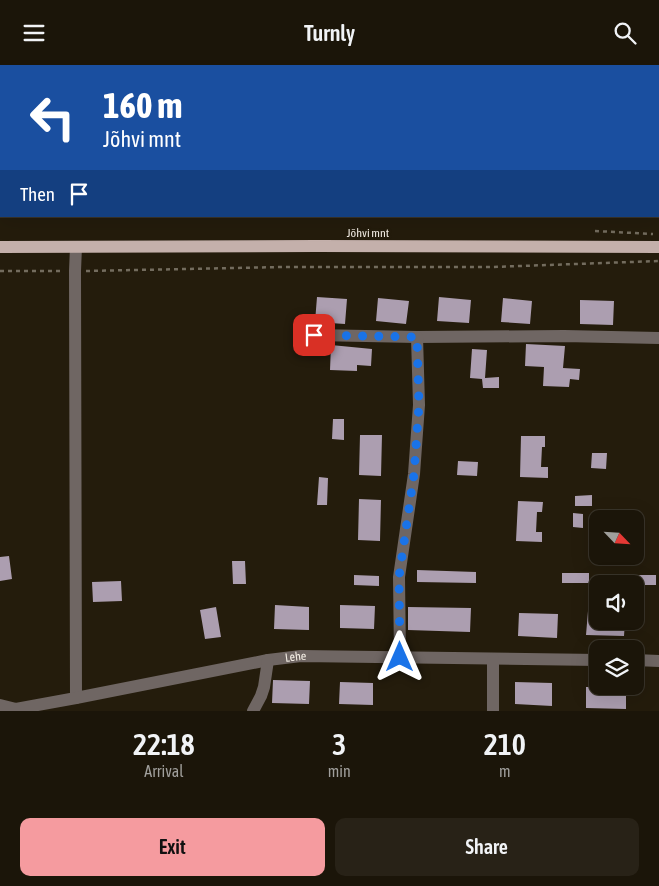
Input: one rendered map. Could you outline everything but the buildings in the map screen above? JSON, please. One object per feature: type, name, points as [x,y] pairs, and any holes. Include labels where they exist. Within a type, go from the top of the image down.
[{"type":"main road","name":"Jõhvi mnt","points":[[0,247],[659,247]]},
{"type":"street","points":[[76,247],[76,698]]},
{"type":"street","points":[[314,335],[659,338]]},
{"type":"street","points":[[400,657],[399,577],[414,474],[419,405],[417,337]]},
{"type":"street","name":"Lehe","points":[[0,705],[16,709],[268,660],[301,656],[589,660]]},
{"type":"street","points":[[493,659],[493,711]]},
{"type":"street","points":[[254,711],[264,687],[268,660]]},
{"type":"street","points":[[644,661],[659,661]]},
{"type":"path","points":[[595,231],[659,235]]},
{"type":"path","points":[[0,271],[284,267],[492,267],[659,261]]},
{"type":"route","points":[[314,335],[417,337],[419,405],[414,474],[399,577],[400,657]]}]
